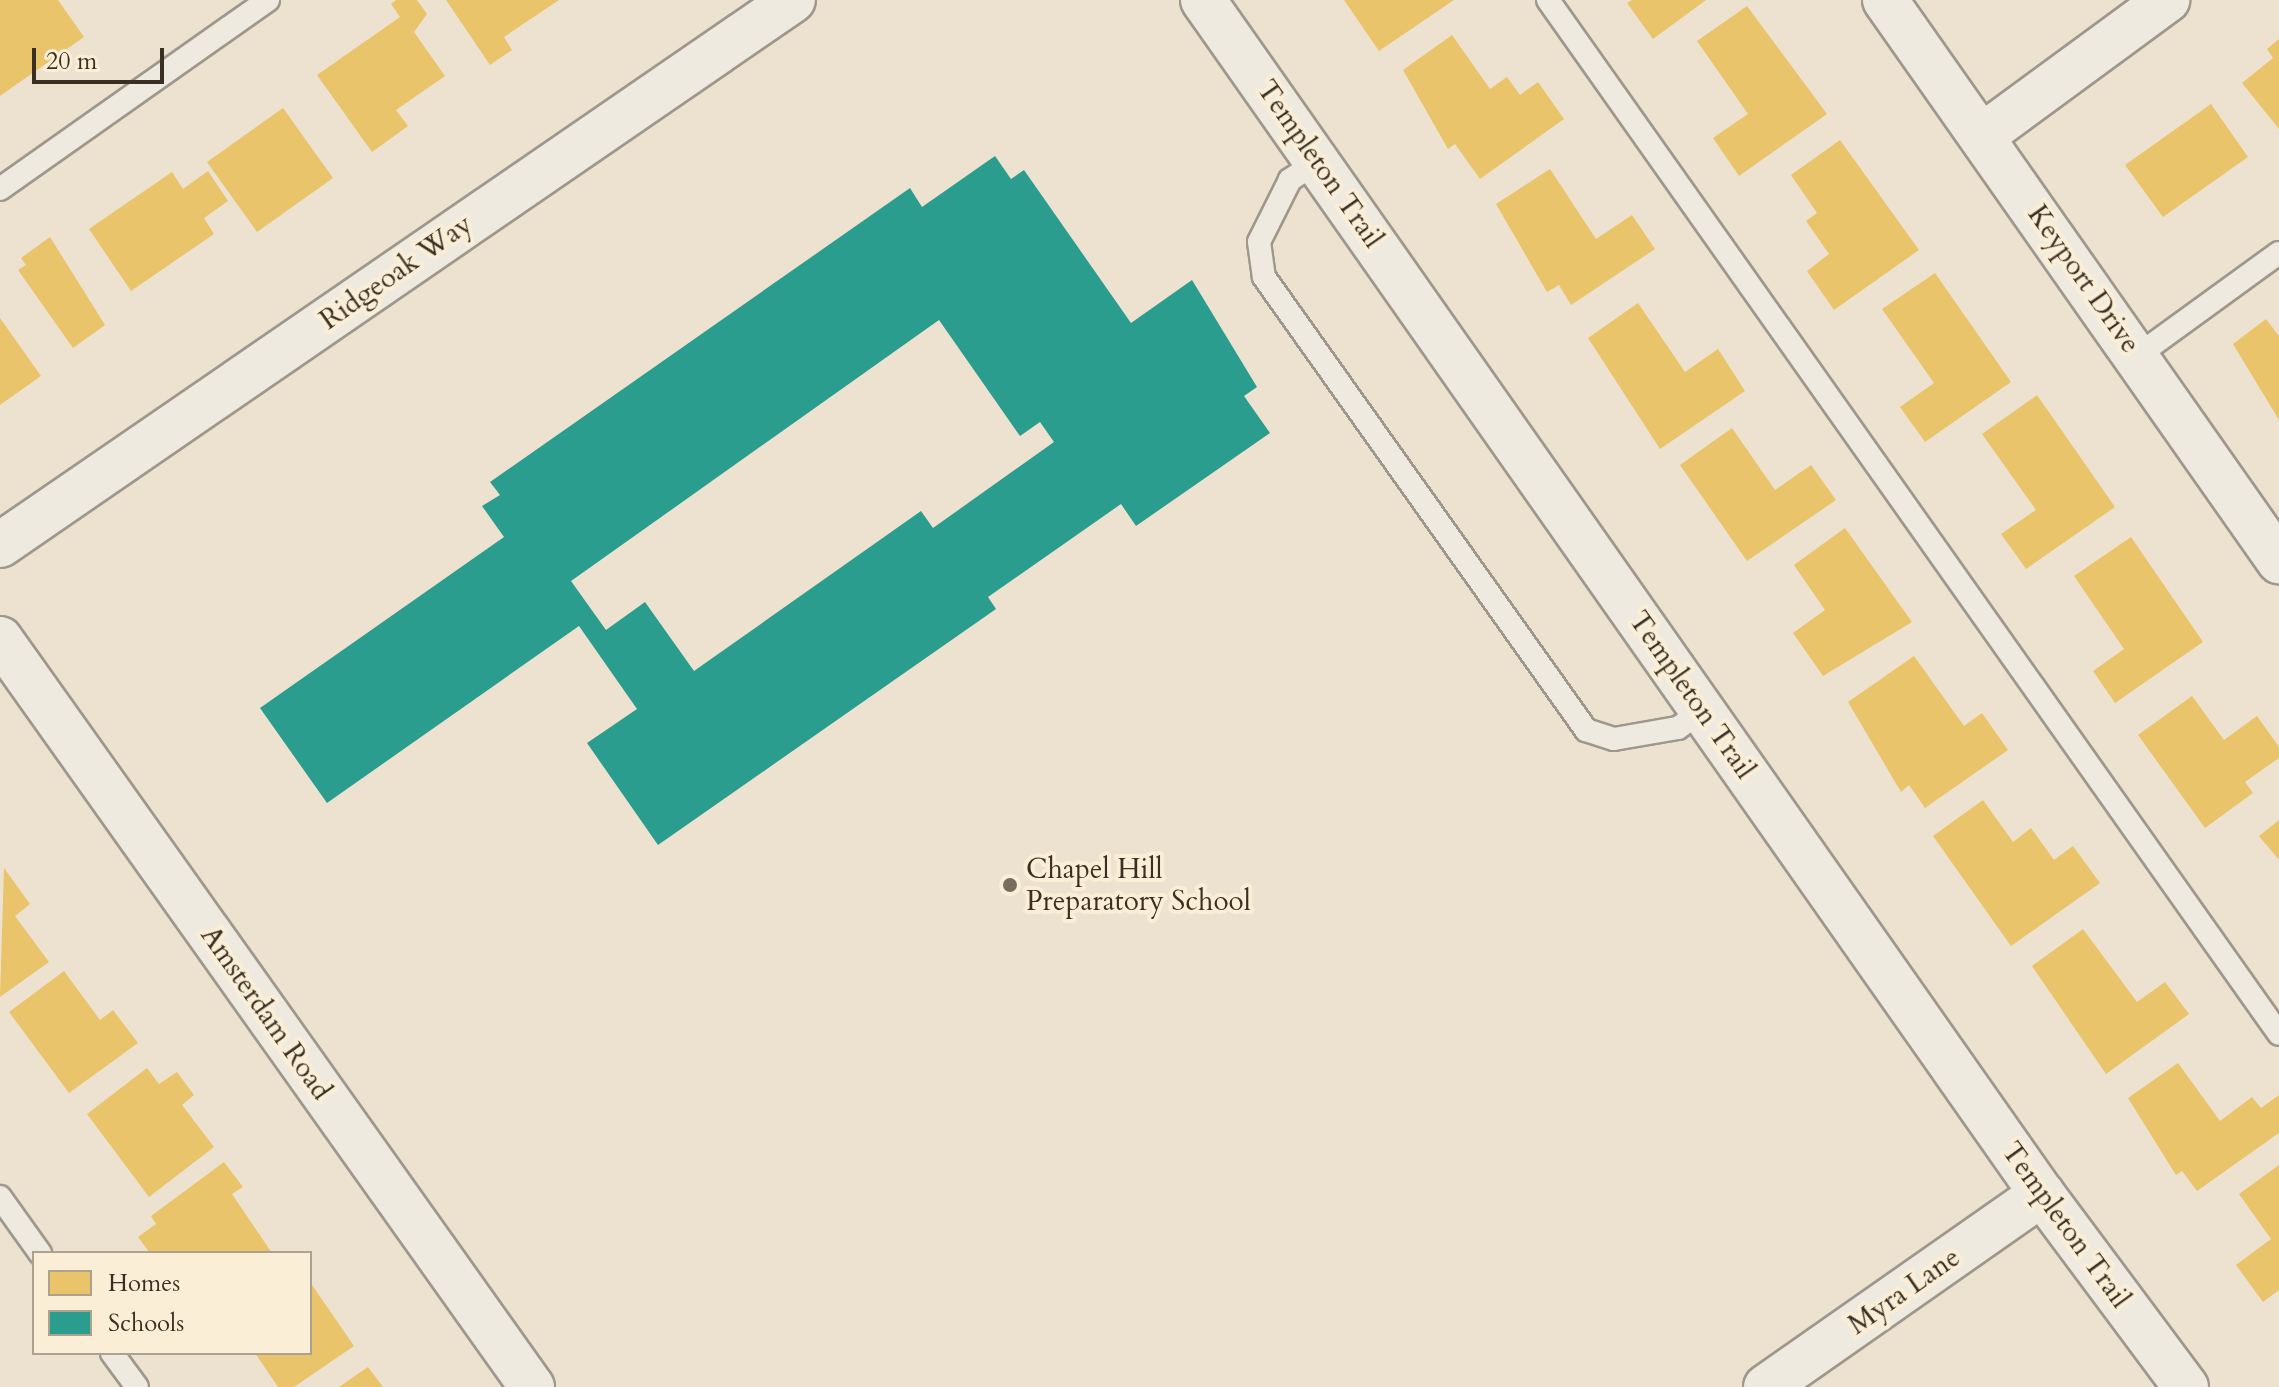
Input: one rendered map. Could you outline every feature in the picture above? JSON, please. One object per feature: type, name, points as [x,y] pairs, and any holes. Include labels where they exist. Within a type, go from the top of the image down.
[{"type":"street","name":"Ridgeoak Way","points":[[0,545],[793,0]]},
{"type":"street","name":"Templeton Trail","points":[[1203,0],[2042,1194],[2186,1387]]},
{"type":"street","name":"Keyport Drive","points":[[1885,0],[2279,561]]},
{"type":"street","points":[[1982,136],[2167,0]]},
{"type":"street","name":"Amsterdam Road","points":[[0,639],[532,1387]]},
{"type":"street","name":"Myra Lane","points":[[1766,1387],[2042,1194]]},
{"type":"lane","points":[[0,189],[268,0]]},
{"type":"lane","points":[[1548,0],[2279,1034]]},
{"type":"lane","points":[[1319,161],[1290,180],[1259,242],[1264,277],[1586,730],[1614,739],[1678,728],[1703,710]]},
{"type":"lane","points":[[2137,356],[2279,253]]},
{"type":"lane","points":[[0,1197],[39,1251]]},
{"type":"lane","points":[[113,1355],[137,1387]]},
{"type":"building: Homes","points":[[0,0],[58,0],[84,37],[0,96]]},
{"type":"building: Homes","points":[[396,0],[417,0],[427,14],[414,32],[445,76],[396,110],[408,126],[372,152],[317,75],[400,17],[391,4]]},
{"type":"building: Homes","points":[[446,0],[559,0],[504,37],[512,50],[490,65]]},
{"type":"building: Homes","points":[[1344,0],[1454,0],[1379,51]]},
{"type":"building: Homes","points":[[1632,0],[1706,0],[1653,39],[1627,3]]},
{"type":"building: Homes","points":[[1747,6],[1827,114],[1739,176],[1713,138],[1748,114],[1697,41]]},
{"type":"building: Homes","points":[[1452,35],[1490,89],[1507,77],[1520,95],[1538,82],[1564,119],[1480,179],[1455,144],[1448,149],[1403,70]]},
{"type":"building: Homes","points":[[2279,39],[2279,129],[2242,83],[2273,58],[2267,49]]},
{"type":"building: Homes","points":[[2211,104],[2248,157],[2163,217],[2125,165]]},
{"type":"building: Homes","points":[[283,108],[333,178],[257,232],[207,162]]},
{"type":"building: Homes","points":[[1840,140],[1919,250],[1834,310],[1807,271],[1829,254],[1806,221],[1817,213],[1791,175]]},
{"type":"building: Homes","points":[[1550,169],[1596,239],[1632,215],[1655,249],[1571,305],[1559,285],[1547,292],[1496,204]]},
{"type":"building: Homes","points":[[208,171],[228,201],[204,218],[214,234],[131,291],[89,229],[172,172],[183,189]]},
{"type":"building: Homes","points":[[50,237],[105,325],[73,348],[18,270],[26,265],[21,258]]},
{"type":"building: Homes","points":[[1935,273],[2011,382],[1925,442],[1900,407],[1934,383],[1882,309]]},
{"type":"building: Homes","points":[[1638,303],[1685,372],[1718,349],[1745,391],[1660,449],[1588,338]]},
{"type":"building: Homes","points":[[0,318],[41,376],[0,405]]},
{"type":"building: Homes","points":[[2266,319],[2279,336],[2279,420],[2233,344]]},
{"type":"building: Homes","points":[[2037,395],[2115,507],[2026,569],[2001,534],[2036,510],[1982,434]]},
{"type":"building: Homes","points":[[1732,428],[1775,490],[1811,465],[1836,500],[1747,561],[1680,465]]},
{"type":"building: Homes","points":[[1845,528],[1912,622],[1823,676],[1793,633],[1825,610],[1794,565]]},
{"type":"building: Homes","points":[[2131,537],[2203,642],[2115,703],[2093,671],[2124,649],[2074,576]]},
{"type":"building: Homes","points":[[1914,656],[1964,726],[1982,713],[2008,750],[1925,808],[1909,785],[1901,792],[1848,702]]},
{"type":"building: Homes","points":[[2192,696],[2224,740],[2257,716],[2279,747],[2279,758],[2245,782],[2253,793],[2205,828],[2138,735]]},
{"type":"building: Homes","points":[[1983,800],[2013,842],[2031,828],[2054,860],[2073,846],[2100,883],[2011,946],[1933,836]]},
{"type":"building: Homes","points":[[2279,820],[2279,860],[2259,836]]},
{"type":"building: Homes","points":[[4,868],[30,904],[15,916],[49,962],[0,997]]},
{"type":"building: Homes","points":[[2083,929],[2137,1002],[2165,982],[2189,1014],[2106,1074],[2032,966]]},
{"type":"building: Homes","points":[[64,971],[100,1020],[113,1010],[138,1043],[69,1093],[9,1012]]},
{"type":"building: Homes","points":[[2178,1063],[2220,1121],[2252,1097],[2261,1108],[2279,1095],[2279,1133],[2197,1191],[2182,1171],[2176,1175],[2128,1098]]},
{"type":"building: Homes","points":[[147,1068],[159,1084],[177,1072],[194,1095],[182,1105],[214,1147],[149,1197],[87,1114]]},
{"type":"building: Homes","points":[[224,1162],[243,1187],[232,1194],[271,1251],[148,1251],[138,1237],[156,1224],[151,1216]]},
{"type":"building: Homes","points":[[2279,1165],[2279,1290],[2263,1302],[2236,1265],[2271,1239],[2239,1194]]},
{"type":"building: Homes","points":[[312,1285],[354,1346],[294,1387],[278,1387],[256,1355],[312,1355]]},
{"type":"building: Homes","points":[[368,1367],[383,1387],[339,1387]]},
{"type":"building: Schools","points":[[995,156],[1011,179],[1024,170],[1131,323],[1192,280],[1257,387],[1244,396],[1270,433],[1136,526],[1121,504],[988,597],[996,609],[658,845],[587,743],[637,709],[579,626],[327,803],[260,708],[504,537],[482,506],[500,495],[490,482],[910,188],[922,207]],"holes":[[[939,320],[1020,436],[1040,422],[1054,442],[933,528],[921,511],[694,671],[645,602],[606,630],[571,581]]]},
{"type":"place","name":"Chapel Hill Preparatory School","points":[[1010,885]]}]
